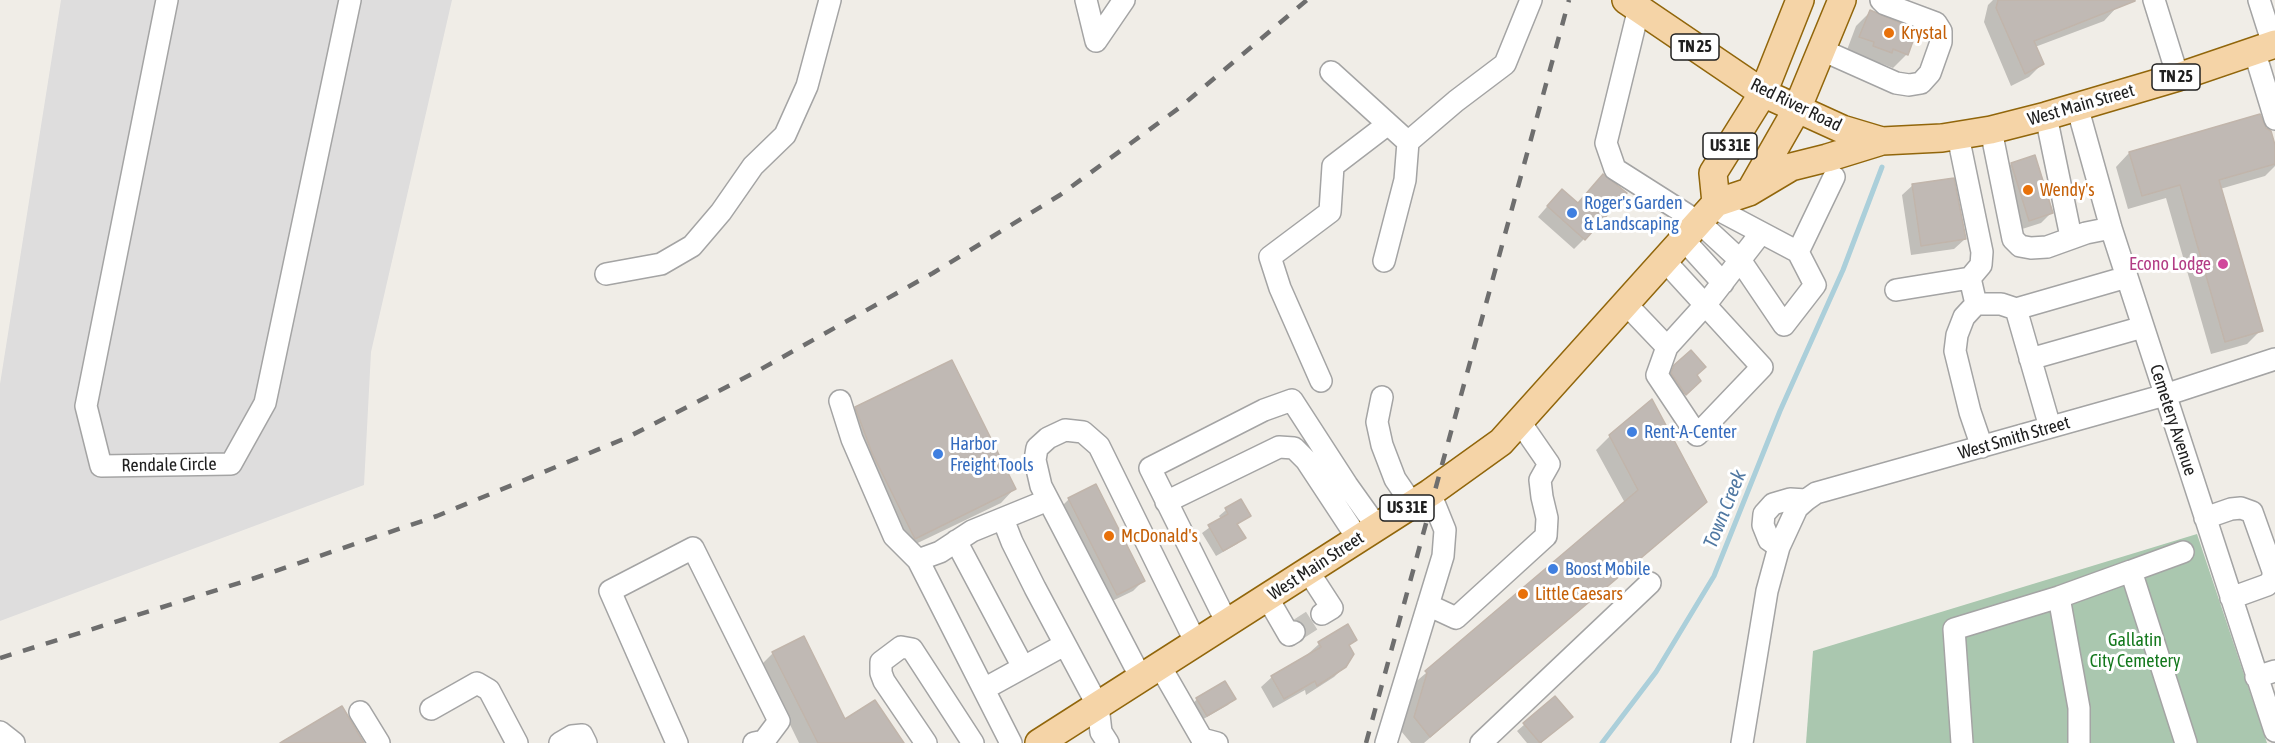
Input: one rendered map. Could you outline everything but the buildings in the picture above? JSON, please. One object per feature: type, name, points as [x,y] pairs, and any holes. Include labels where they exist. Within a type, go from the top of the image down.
[{"type":"main road","name":"US 31E","points":[[1703,218],[1713,173],[1763,93],[1800,0]]},
{"type":"main road","name":"US 31E","points":[[1749,192],[1797,109],[1842,0]]},
{"type":"main road","name":"Red River Road","points":[[1641,5],[1763,93],[1842,129],[1882,141]]},
{"type":"main road","name":"West Main Street","points":[[1039,743],[1421,499],[1501,442],[1703,218],[1791,166],[1827,159],[1882,141],[1958,136],[1991,130],[2178,77],[2268,46]]},
{"type":"street","name":"Rendale Circle","points":[[166,0],[86,406],[101,466],[231,464],[265,403],[350,0]]},
{"type":"street","points":[[606,274],[661,264],[692,246],[753,166],[785,135],[807,86],[830,0]]},
{"type":"street","points":[[1086,0],[1096,41],[1124,0]]},
{"type":"street","points":[[1822,50],[1896,83],[1909,85],[1921,83],[1930,73],[1941,42],[1941,31],[1936,23],[1885,4],[1881,0]]},
{"type":"street","points":[[2154,0],[2178,77]]},
{"type":"street","points":[[2259,0],[2268,46],[2275,119]]},
{"type":"street","points":[[1384,261],[1405,180],[1408,142],[1456,100],[1505,64],[1525,3]]},
{"type":"street","points":[[1641,5],[1606,143],[1615,169],[1703,218],[1761,232],[1798,252],[1815,285],[1784,325],[1740,260],[1703,218]]},
{"type":"street","points":[[1331,72],[1408,142]]},
{"type":"street","name":"Cemetery Avenue","points":[[2077,106],[2127,277],[2231,598],[2266,674],[2275,731]]},
{"type":"street","points":[[2046,116],[2071,237]]},
{"type":"street","points":[[1321,381],[1280,288],[1270,257],[1330,212],[1333,166],[1388,124]]},
{"type":"street","points":[[1991,130],[2013,239],[2020,246],[2047,247],[2071,237],[2112,228]]},
{"type":"street","points":[[1896,290],[1970,278],[1981,265],[1982,252],[1958,136]]},
{"type":"street","points":[[1798,252],[1834,177]]},
{"type":"street","points":[[1703,218],[1722,283]]},
{"type":"street","points":[[1665,261],[1706,304],[1762,367],[1697,435],[1657,375],[1667,347],[1706,304],[1761,232]]},
{"type":"street","points":[[1982,447],[1970,412],[1955,351],[1957,335],[1964,317],[1976,304],[2001,304],[2016,309],[2127,277]]},
{"type":"street","points":[[1970,278],[1976,304]]},
{"type":"street","points":[[1626,304],[1667,347]]},
{"type":"street","points":[[2016,309],[2050,427]]},
{"type":"street","points":[[2030,359],[2143,327]]},
{"type":"street","name":"West Smith Street","points":[[1742,743],[1758,634],[1779,547],[1797,508],[1806,500],[1816,493],[2165,395],[2275,359]]},
{"type":"street","points":[[1382,397],[1377,422],[1382,445],[1395,480],[1421,499],[1445,530],[1443,556],[1386,743]]},
{"type":"street","points":[[1227,623],[1150,468],[1264,410],[1293,400],[1347,485],[1367,533]]},
{"type":"street","points":[[840,401],[856,448],[894,536],[918,560],[1011,743]]},
{"type":"street","points":[[1428,605],[1456,618],[1546,536],[1547,518],[1540,480],[1549,464],[1520,422]]},
{"type":"street","points":[[1196,643],[1099,446],[1083,432],[1065,430],[1048,438],[1037,448],[1035,460],[1041,486],[1048,500],[1150,672],[1205,742]]},
{"type":"street","points":[[1166,502],[1279,447],[1294,448],[1367,533]]},
{"type":"street","points":[[918,560],[940,552],[972,531],[1048,500]]},
{"type":"street","points":[[2205,518],[2231,509],[2241,508],[2252,512],[2273,571],[2273,579],[2267,585],[2231,598]]},
{"type":"street","points":[[1003,519],[1012,542],[1064,645],[1098,706],[1101,732],[1108,743]]},
{"type":"street","points":[[956,542],[1023,667]]},
{"type":"street","points":[[677,743],[610,591],[693,548],[779,721],[761,742]]},
{"type":"street","points":[[1962,743],[1954,629],[2059,597],[2183,552]]},
{"type":"street","points":[[1308,571],[1332,608],[1322,614]]},
{"type":"street","points":[[2131,571],[2186,743]]},
{"type":"street","points":[[1481,743],[1650,583]]},
{"type":"street","points":[[1267,597],[1289,635],[1294,632]]},
{"type":"street","points":[[2059,597],[2079,708],[2079,743]]},
{"type":"street","points":[[984,689],[1064,645]]},
{"type":"street","points":[[926,743],[884,681],[881,673],[881,662],[901,647],[912,649],[973,743]]},
{"type":"street","points":[[431,709],[477,683],[489,690],[517,743]]},
{"type":"street","points":[[360,712],[379,743]]},
{"type":"street","points":[[560,743],[572,736],[582,735],[586,743]]},
{"type":"shaded area","points":[[61,0],[452,0],[371,352],[364,485],[0,621],[0,384]]},
{"type":"green space","name":"Gallatin City Cemetery","points":[[2197,534],[2267,743],[1806,743],[1813,651]]},
{"type":"waterway","name":"Town Creek","points":[[1602,743],[1656,672],[1714,576],[1780,411],[1843,270],[1882,167]]},
{"type":"tunnel","points":[[1294,632],[1322,614]]},
{"type":"railway","points":[[0,658],[252,579],[437,516],[626,438],[754,373],[933,273],[1060,195],[1179,108],[1307,0]]},
{"type":"railway","points":[[1366,743],[1569,0]]},
{"type":"place","name":"Krystal","points":[[1889,33]]},
{"type":"place","name":"Wendy's","points":[[2028,190]]},
{"type":"place","name":"Roger's Garden & Landscaping","points":[[1572,213]]},
{"type":"place","name":"Econo Lodge","points":[[2223,264]]},
{"type":"place","name":"Rent-A-Center","points":[[1632,432]]},
{"type":"place","name":"Harbor Freight Tools","points":[[938,454]]},
{"type":"place","name":"McDonald's","points":[[1109,536]]},
{"type":"place","name":"Boost Mobile","points":[[1553,569]]},
{"type":"place","name":"Little Caesars","points":[[1523,594]]}]
